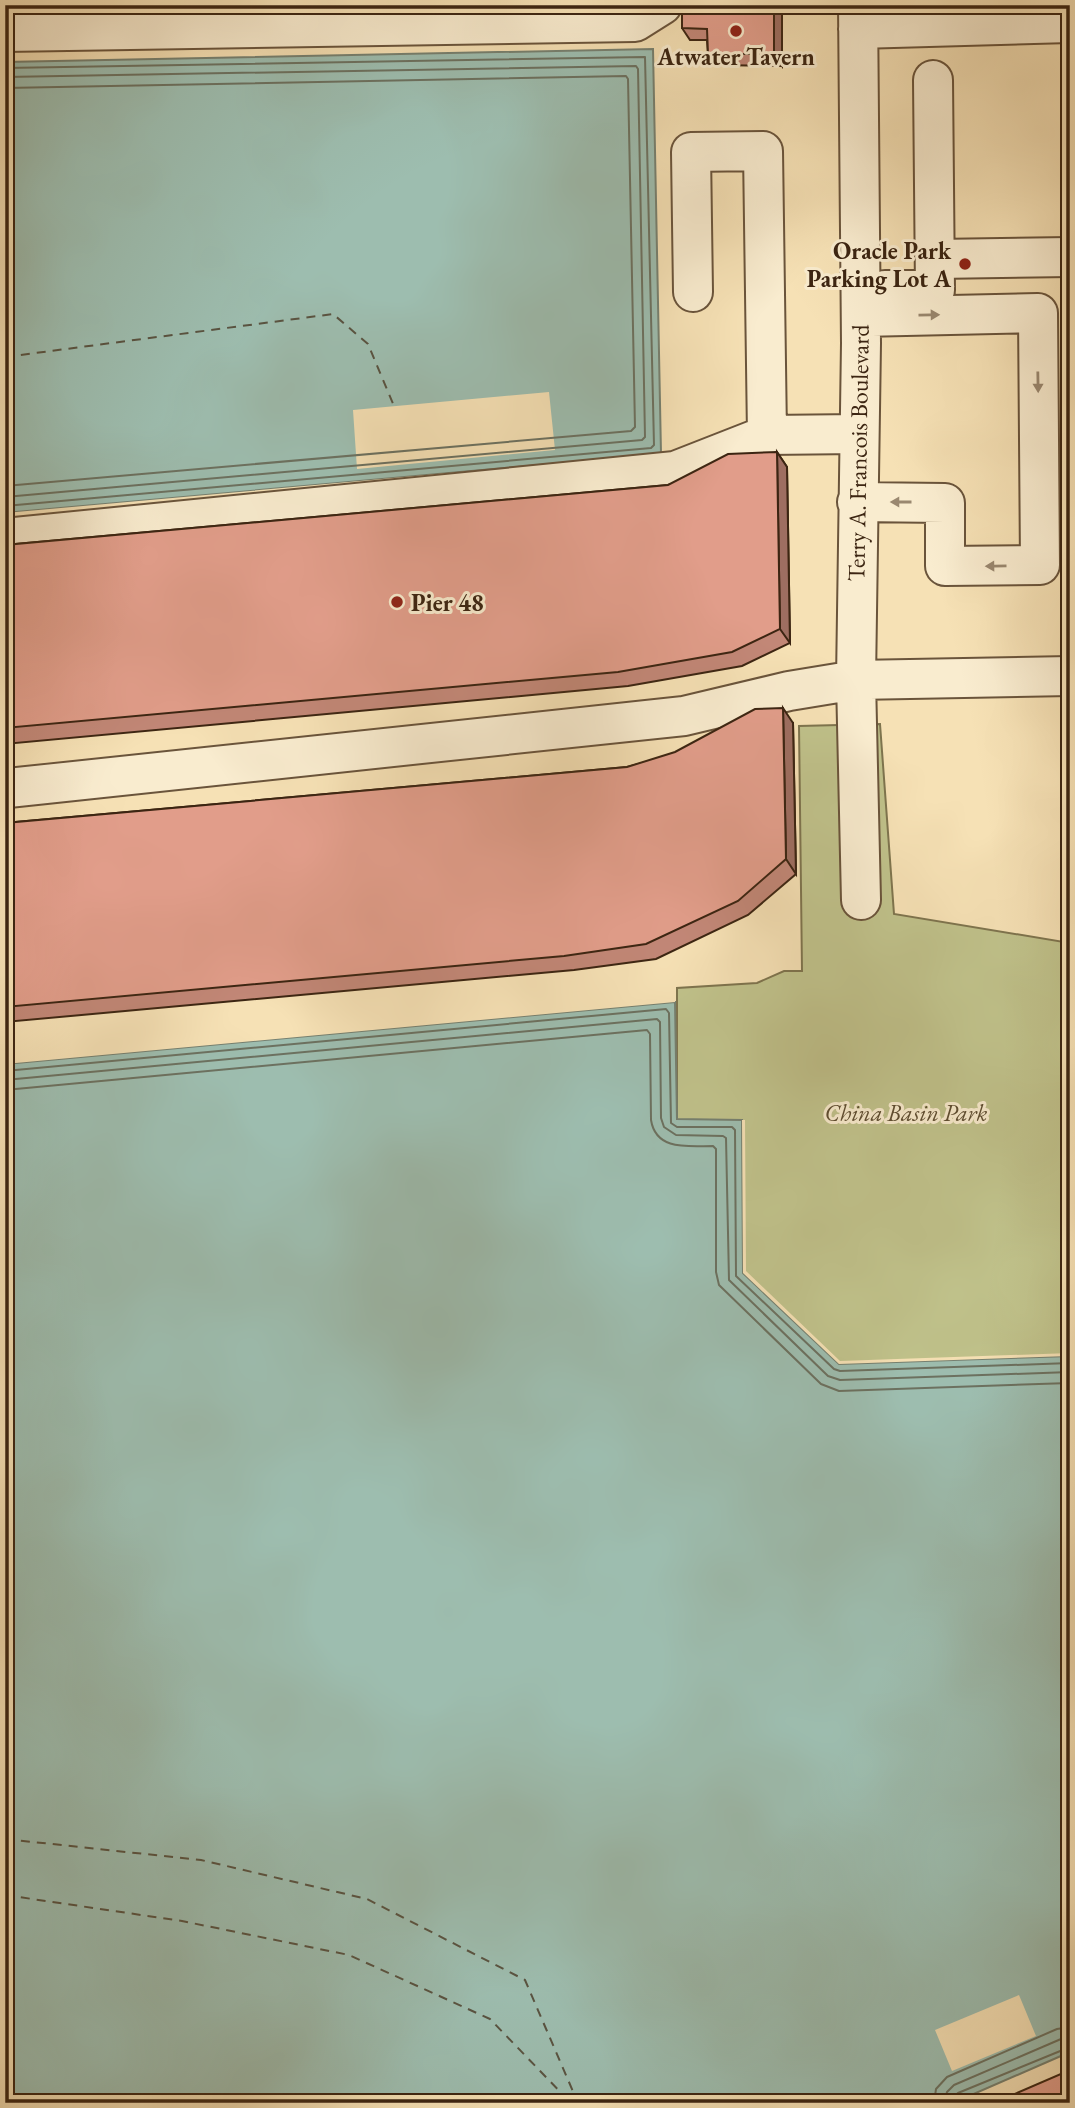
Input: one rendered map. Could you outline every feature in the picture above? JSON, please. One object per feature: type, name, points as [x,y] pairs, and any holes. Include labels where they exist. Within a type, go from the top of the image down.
[{"type":"street","points":[[5,32],[635,22],[662,5]]},
{"type":"street","points":[[858,17],[1070,23]]},
{"type":"street","name":"Terry A. Francois Boulevard","points":[[858,17],[861,304],[856,680],[861,900]]},
{"type":"street","points":[[861,304],[935,290],[933,80]]},
{"type":"street","points":[[693,292],[691,152],[763,151],[767,435]]},
{"type":"street","points":[[936,259],[1070,257]]},
{"type":"street","points":[[857,502],[945,503],[945,566],[1040,565],[1038,313],[861,304]]},
{"type":"street","points":[[5,538],[675,471],[767,435],[858,434]]},
{"type":"street","points":[[8,788],[684,716],[789,691],[856,680],[1070,677]]},
{"type":"green space","name":"China Basin Park","points":[[880,724],[894,914],[1070,943],[1070,1356],[839,1364],[743,1273],[742,1121],[677,1120],[677,988],[757,983],[784,971],[802,971],[799,726]]},
{"type":"water","points":[[653,49],[661,454],[5,513],[5,62]]},
{"type":"water","points":[[675,1002],[677,1119],[742,1120],[743,1273],[839,1364],[1070,1356],[1070,2052],[953,2103],[5,2103],[5,1064]]},
{"type":"pier","points":[[549,392],[555,450],[357,469],[353,410]]},
{"type":"pier","points":[[661,454],[662,458],[5,516],[5,513]]},
{"type":"pier","points":[[675,998],[675,1002],[5,1064],[5,1061]]},
{"type":"pier","points":[[742,1120],[745,1120],[746,1271],[840,1361],[1070,1353],[1070,1356],[839,1364],[743,1273]]},
{"type":"pier","points":[[1019,1995],[1036,2036],[952,2071],[935,2030]]},
{"type":"building","name":"Atwater Tavern","points":[[691,5],[774,5],[774,54],[708,54],[707,29],[682,28],[682,12]]},
{"type":"building","name":"Pier 48","points":[[777,452],[780,629],[732,652],[618,672],[5,728],[5,545],[668,485],[728,454]]},
{"type":"building","points":[[783,708],[786,859],[738,901],[646,944],[564,956],[5,1007],[5,823],[627,767],[675,752],[755,709]]},
{"type":"building","points":[[1070,2070],[1070,2103],[994,2103]]},
{"type":"ferry route","points":[[5,357],[333,314],[368,344],[394,406]]},
{"type":"ferry route","points":[[5,1839],[201,1860],[367,1899],[525,1980],[578,2103]]},
{"type":"ferry route","points":[[5,1895],[182,1921],[349,1955],[490,2019],[571,2103]]},
{"type":"place","name":"Atwater Tavern","points":[[736,31]]},
{"type":"place","name":"Oracle Park Parking Lot A","points":[[965,264]]},
{"type":"place","name":"Pier 48","points":[[397,602]]}]
